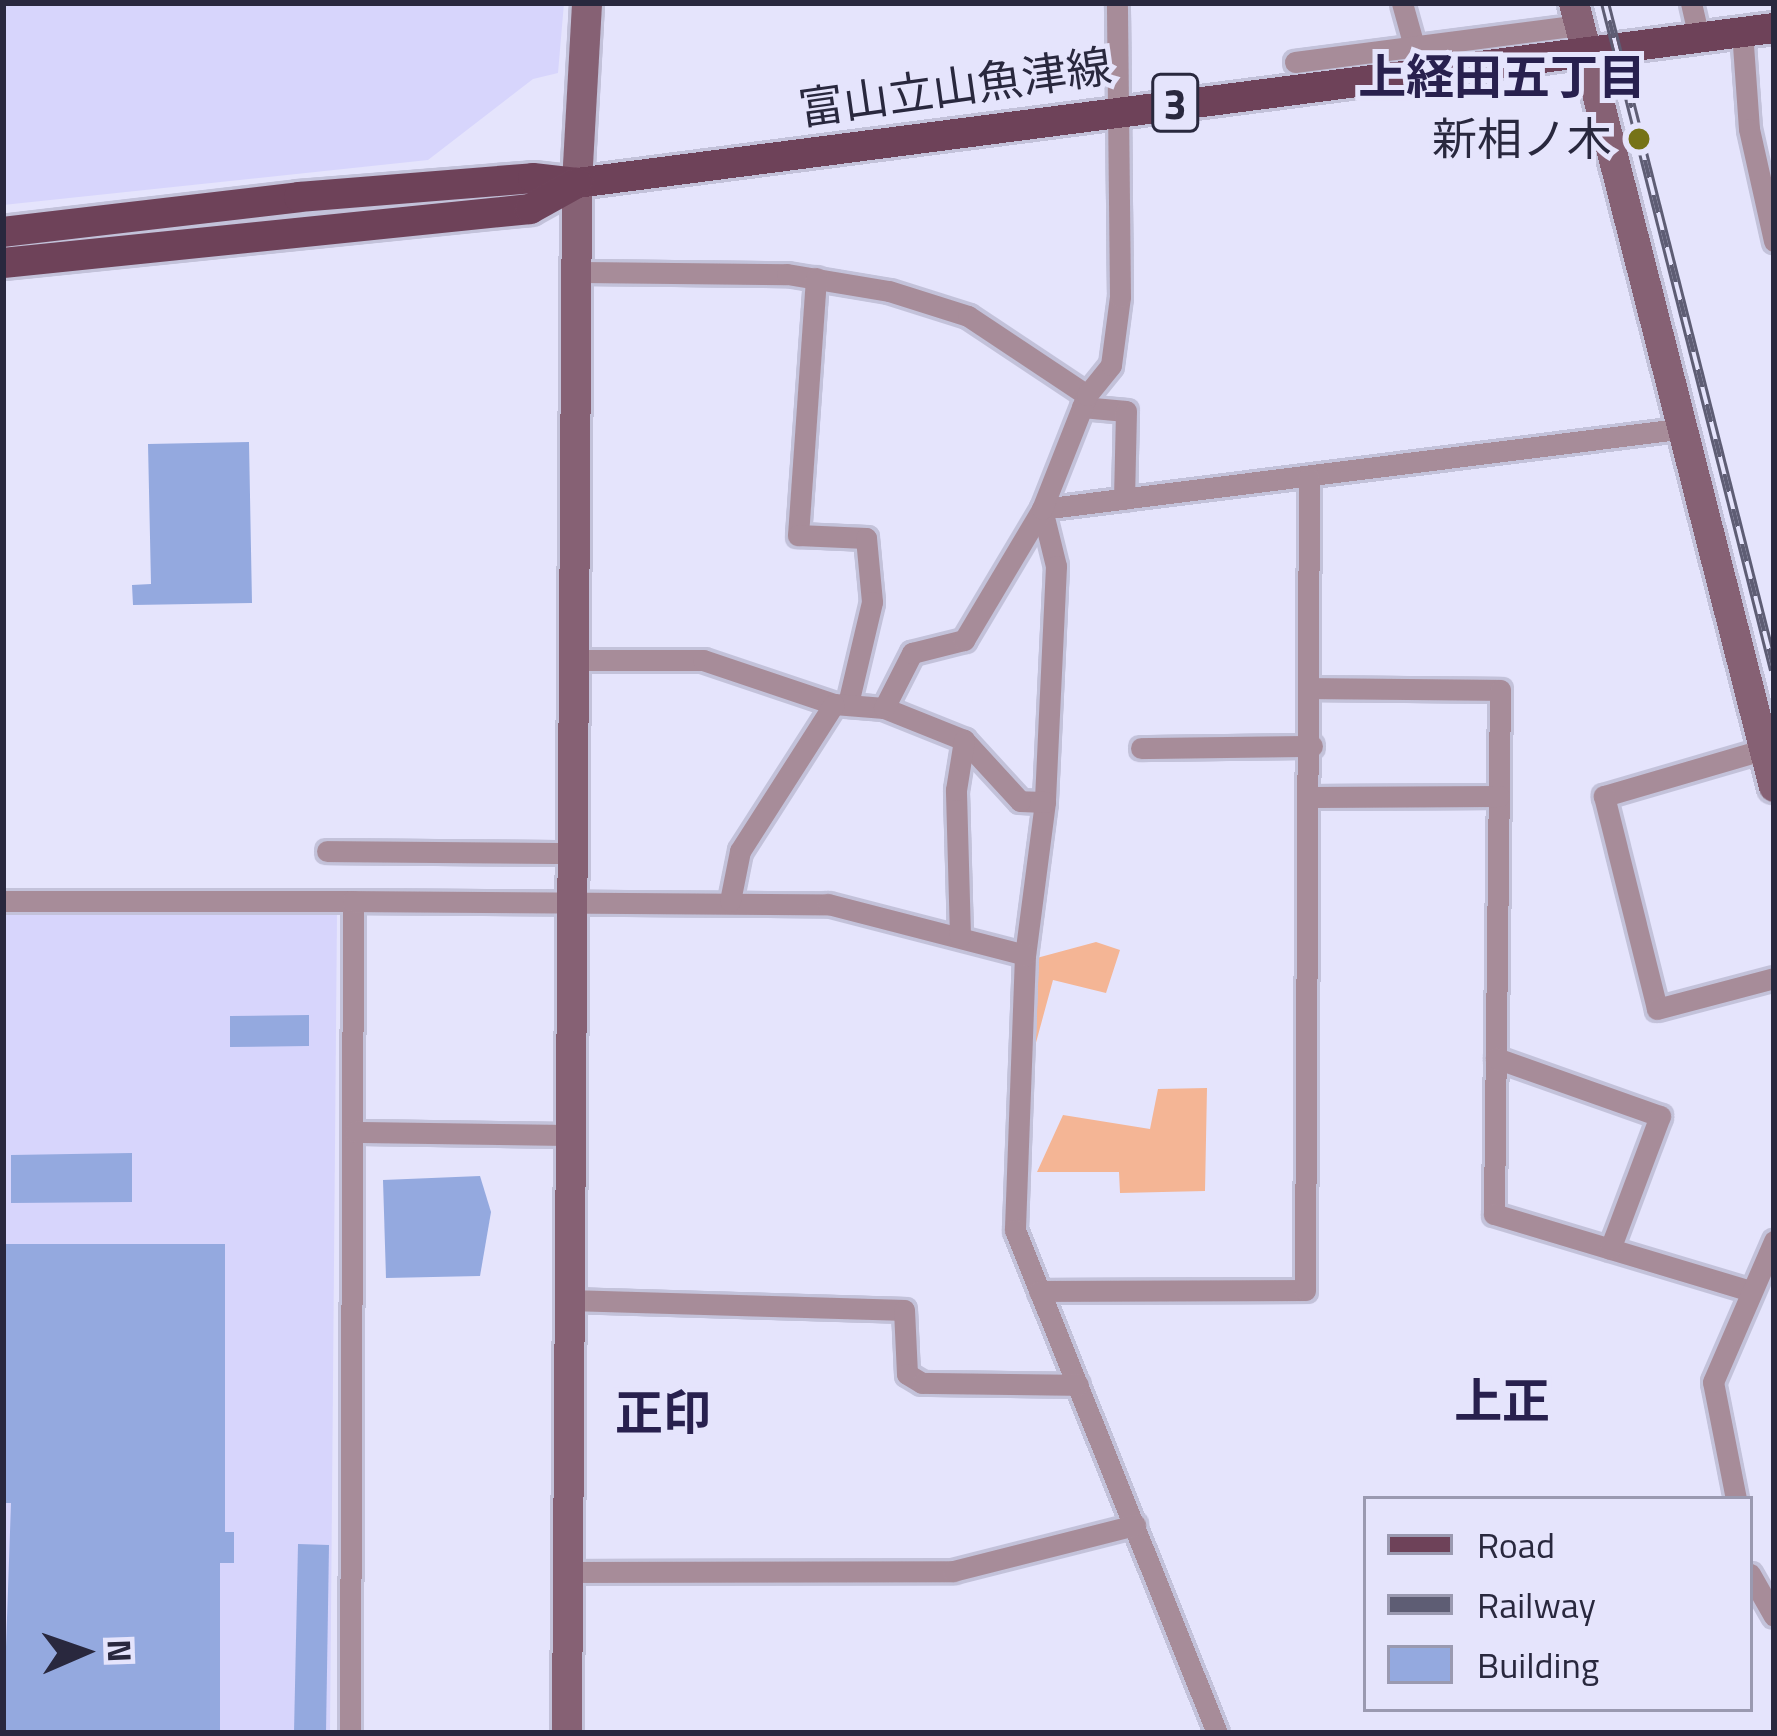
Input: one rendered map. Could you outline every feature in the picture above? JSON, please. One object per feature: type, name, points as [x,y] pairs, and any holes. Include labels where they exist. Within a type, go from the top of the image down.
[{"type":"main road","name":"富山立山魚津線","points":[[3,232],[299,197],[533,178],[577,183],[1118,110],[1579,25],[1699,37],[1774,28]]},
{"type":"main road","name":"富山立山魚津線","points":[[3,263],[530,209],[577,183]]},
{"type":"street","points":[[566,1733],[582,272],[577,183],[587,3]]},
{"type":"street","points":[[884,708],[912,653],[964,640],[1042,509],[1084,401],[1111,364],[1120,297],[1117,3]]},
{"type":"street","points":[[1402,3],[1414,46]]},
{"type":"street","points":[[1691,3],[1699,37]]},
{"type":"street","points":[[1295,62],[1579,25],[1686,428],[1774,787]]},
{"type":"street","points":[[1742,32],[1749,129],[1774,241]]},
{"type":"street","points":[[582,272],[816,278],[968,316],[1084,401],[1126,411],[1124,499]]},
{"type":"street","points":[[730,902],[740,851],[842,701],[872,602],[866,538],[798,535],[816,278]]},
{"type":"street","points":[[1042,509],[1686,428]]},
{"type":"street","points":[[1040,1291],[1305,1290],[1313,688],[1309,478]]},
{"type":"street","points":[[1042,509],[1056,566],[1045,802],[1025,955],[1015,1230],[1217,1733]]},
{"type":"street","points":[[577,660],[703,660],[842,701],[884,708],[964,740],[1020,801],[1045,802]]},
{"type":"street","points":[[1313,688],[1500,690],[1494,1214],[1750,1291]]},
{"type":"street","points":[[960,936],[956,790],[964,740]]},
{"type":"street","points":[[1141,748],[1312,746]]},
{"type":"street","points":[[1765,749],[1604,796],[1657,1009],[1774,978]]},
{"type":"street","points":[[1312,797],[1499,796]]},
{"type":"street","points":[[327,851],[574,854]]},
{"type":"street","points":[[3,901],[573,898],[828,904],[1025,955]]},
{"type":"street","points":[[350,1733],[352,901]]},
{"type":"street","points":[[1496,1058],[1660,1116],[1610,1249]]},
{"type":"street","points":[[355,1132],[573,1135]]},
{"type":"street","points":[[1735,1496],[1713,1382],[1774,1241]]},
{"type":"street","points":[[571,1300],[904,1310],[907,1373],[922,1383],[1078,1385]]},
{"type":"street","points":[[568,1572],[953,1571],[1135,1525]]},
{"type":"street","points":[[1753,1579],[1774,1616]]},
{"type":"shaded area","points":[[3,3],[564,3],[558,73],[533,79],[428,160],[3,205]]},
{"type":"shaded area","points":[[3,912],[337,913],[330,1733],[3,1733]]},
{"type":"shaded area","points":[[1096,942],[1120,950],[1106,993],[1053,980],[1034,1050],[1027,1048],[1033,959]]},
{"type":"shaded area","points":[[1207,1088],[1205,1191],[1120,1193],[1119,1172],[1037,1172],[1063,1115],[1150,1129],[1158,1089]]},
{"type":"building","points":[[249,442],[252,603],[133,605],[132,585],[151,584],[148,444]]},
{"type":"building","points":[[309,1015],[309,1046],[230,1047],[230,1016]]},
{"type":"building","points":[[132,1153],[132,1202],[11,1203],[11,1155]]},
{"type":"building","points":[[480,1176],[491,1212],[480,1276],[386,1278],[383,1180]]},
{"type":"building","points":[[3,1244],[225,1244],[225,1532],[234,1532],[234,1563],[220,1563],[220,1733],[3,1733],[11,1503],[3,1503]]},
{"type":"building","points":[[298,1544],[329,1545],[326,1733],[294,1733]]},
{"type":"railway","points":[[1605,3],[1774,670]]},
{"type":"place","name":"新相ノ木","points":[[1639,139]]},
{"type":"district","name":"上経田五丁目","points":[[1502,77]]},
{"type":"district","name":"上正","points":[[1502,1401]]},
{"type":"district","name":"正印","points":[[663,1413]]}]
